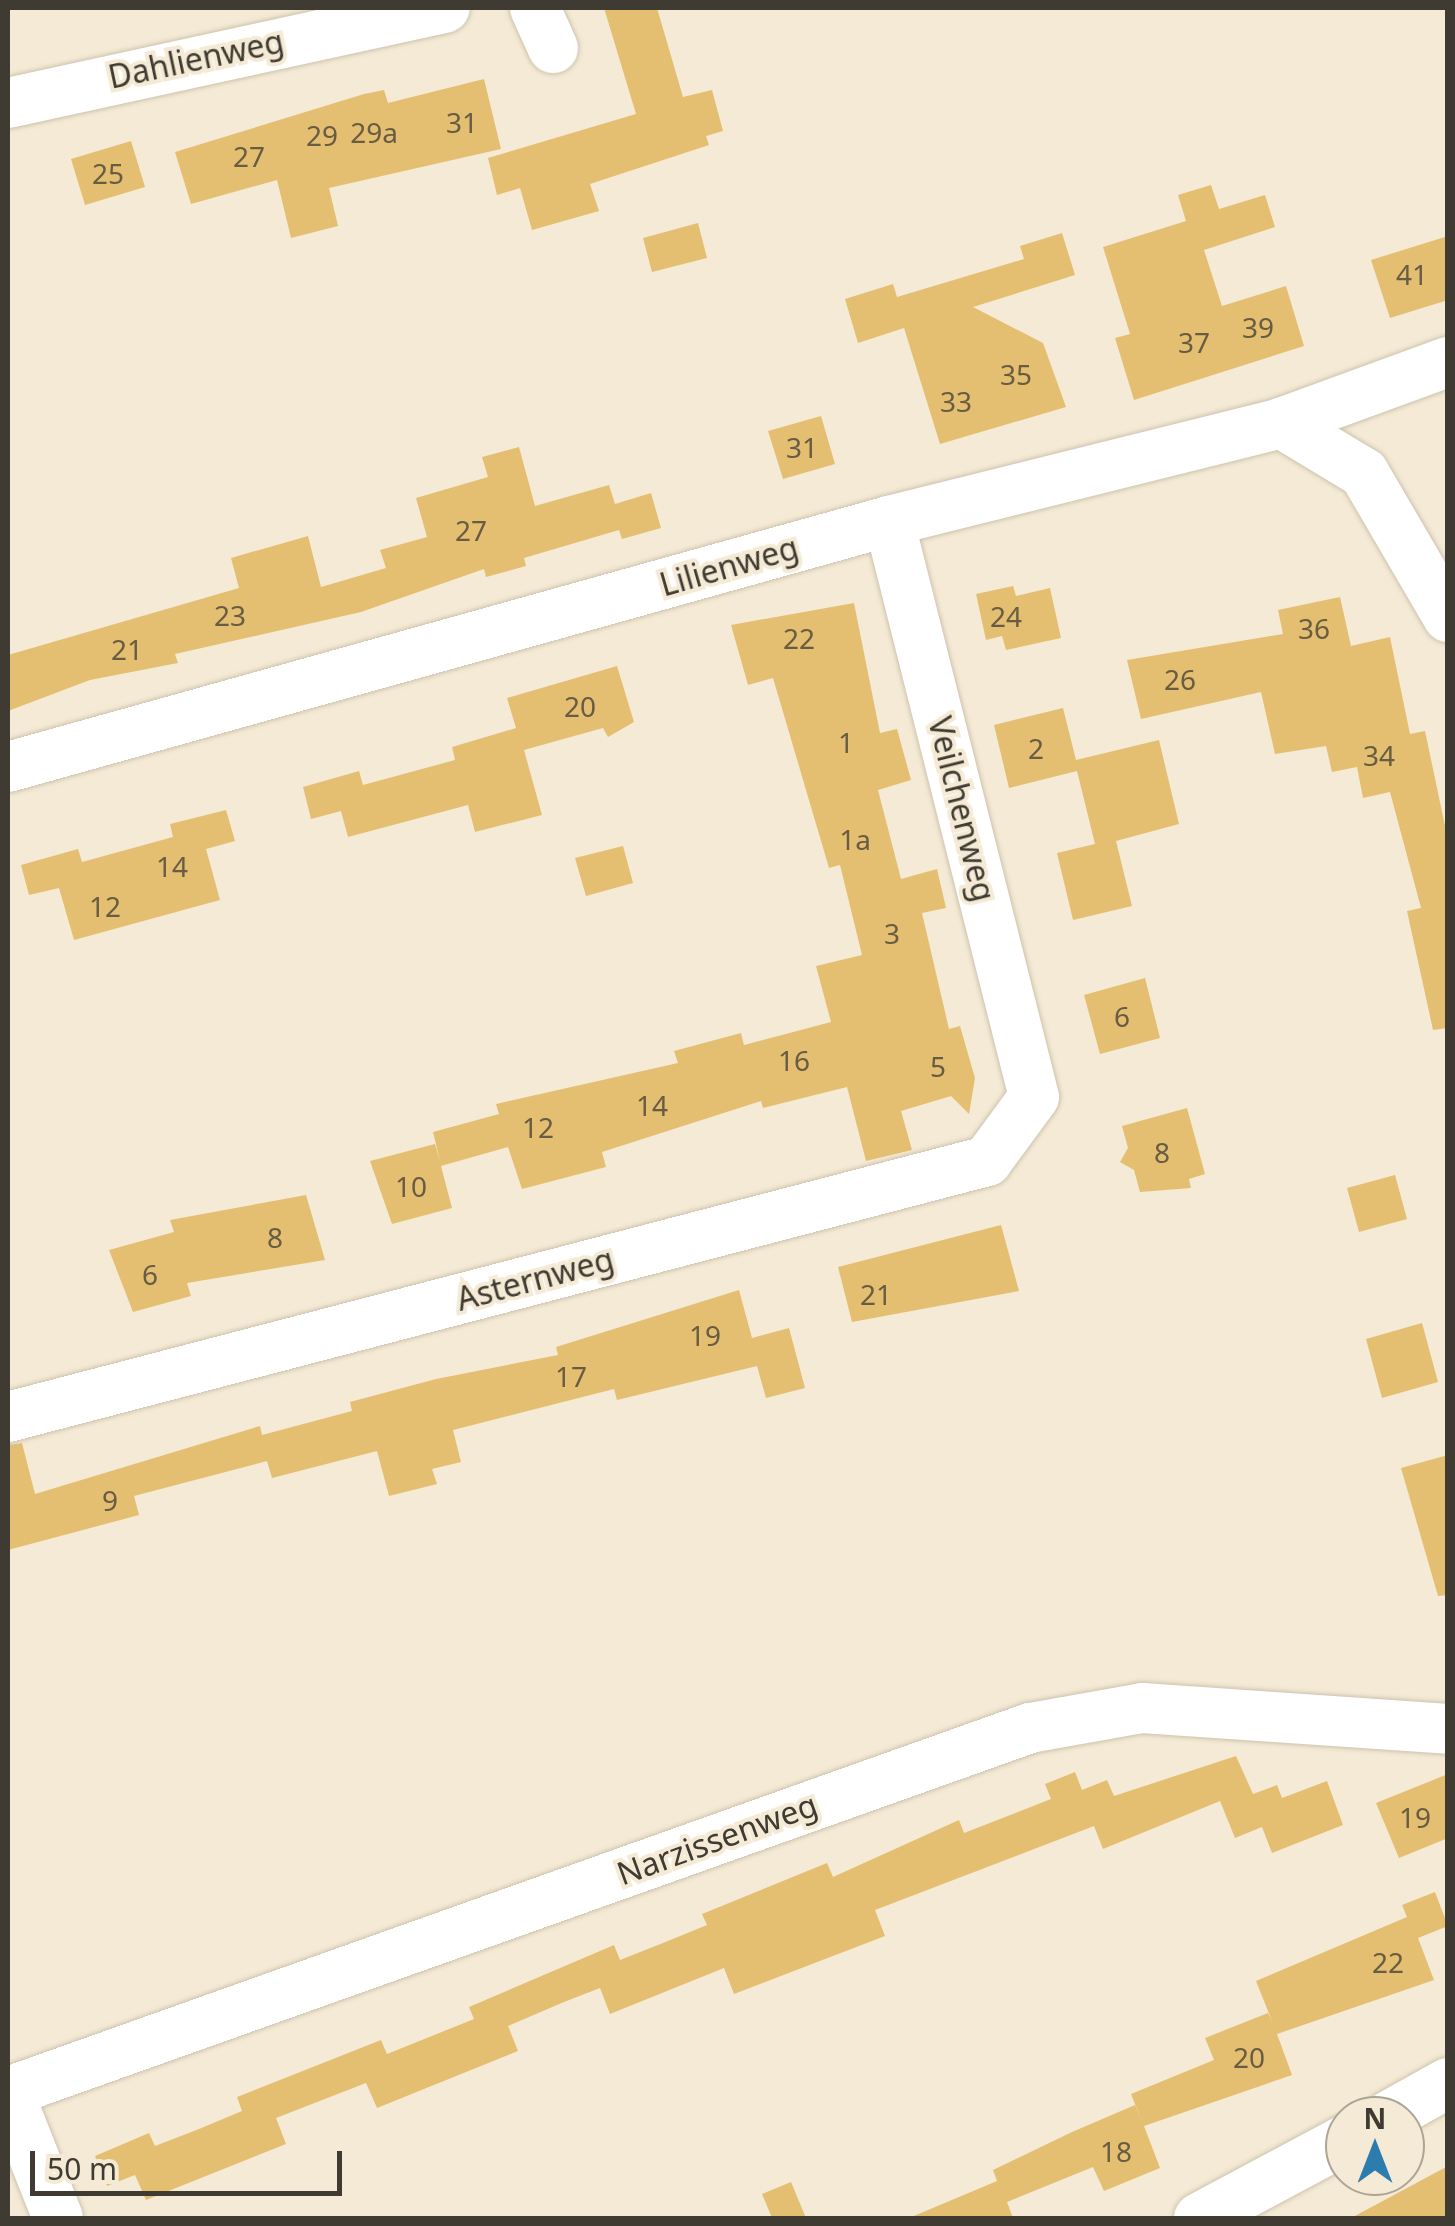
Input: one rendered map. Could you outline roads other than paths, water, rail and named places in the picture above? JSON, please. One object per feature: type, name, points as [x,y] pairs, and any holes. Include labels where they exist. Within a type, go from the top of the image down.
[{"type":"street","name":"Dahlienweg","points":[[8,103],[445,8]]},
{"type":"street","name":"Lilienweg","points":[[8,767],[890,521],[1281,423],[1448,362]]},
{"type":"street","points":[[1281,423],[1364,472],[1448,617]]},
{"type":"street","name":"Veilchenweg","points":[[890,521],[1034,1098]]},
{"type":"street","name":"Asternweg","points":[[8,1417],[987,1161],[1034,1098]]},
{"type":"street","name":"Narzissenweg","points":[[58,2218],[8,2092],[1011,1734],[1142,1708],[1448,1729]]},
{"type":"street","points":[[1425,2096],[1448,2084]]},
{"type":"street","points":[[1199,2218],[1325,2151]]}]
